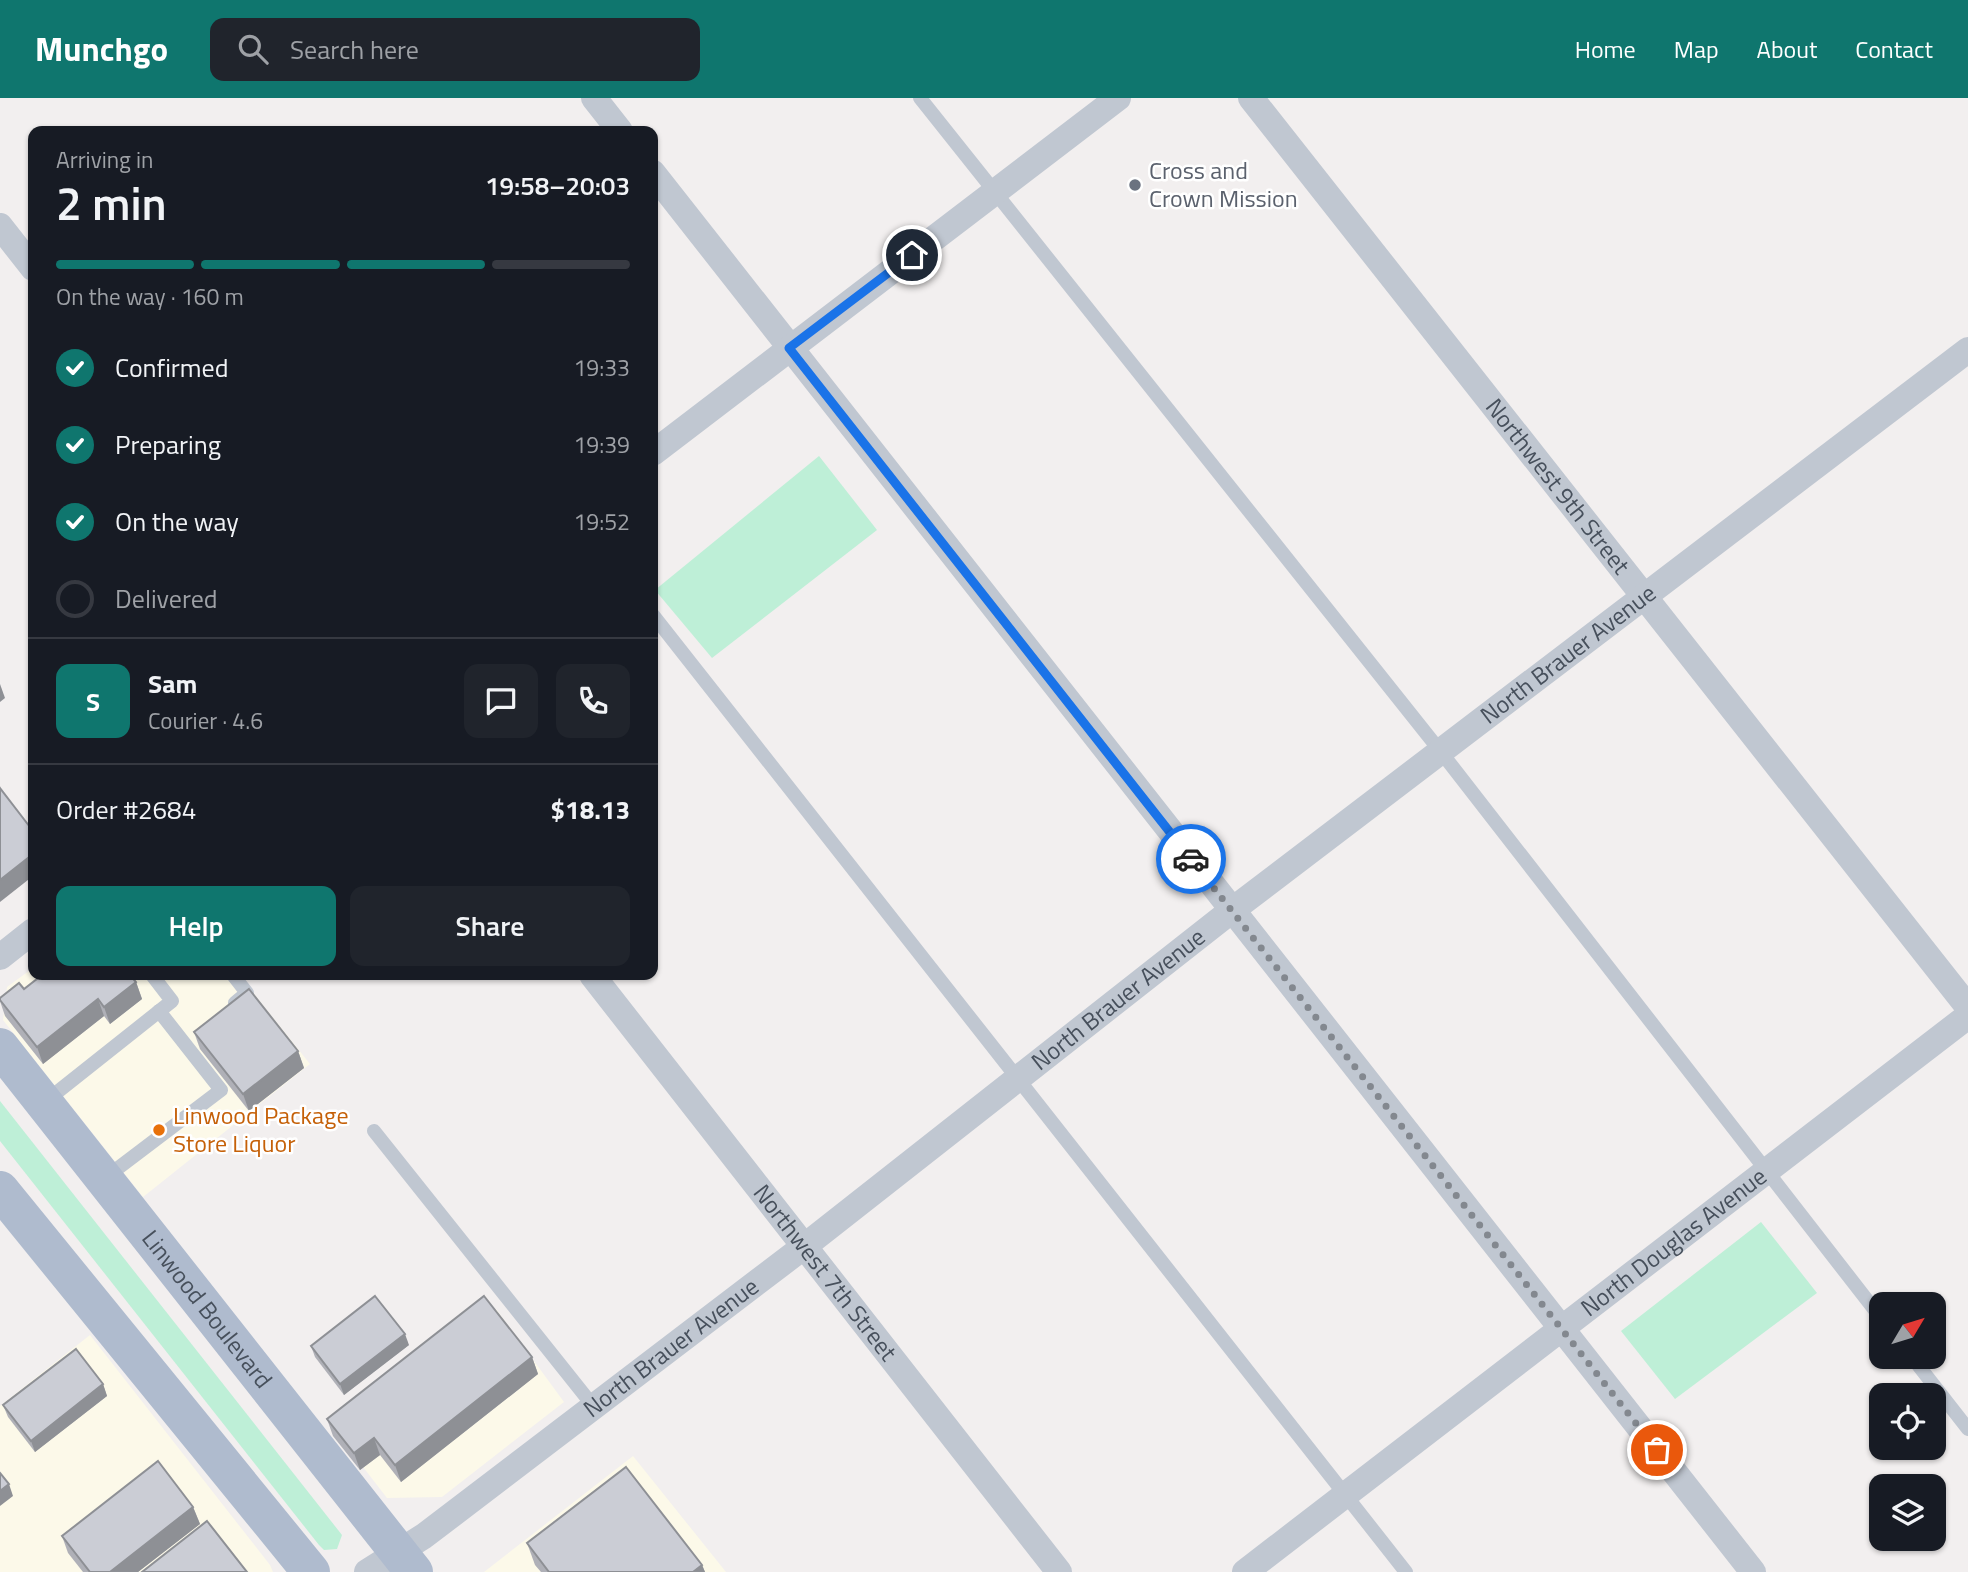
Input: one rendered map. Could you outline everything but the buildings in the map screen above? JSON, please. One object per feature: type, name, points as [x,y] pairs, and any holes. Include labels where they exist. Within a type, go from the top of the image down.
[{"type":"main road","name":"Linwood Boulevard","points":[[0,1047],[104,1179],[393,1566]]},
{"type":"main road","points":[[0,1190],[311,1572]]},
{"type":"street","points":[[594,98],[616,126]]},
{"type":"street","points":[[658,449],[1118,98]]},
{"type":"street","name":"Northwest 9th Street","points":[[1251,98],[1968,1007]]},
{"type":"street","points":[[658,179],[1753,1572]]},
{"type":"street","points":[[0,226],[28,262]]},
{"type":"street","name":"North Brauer Avenue","points":[[393,1566],[1231,911],[1968,350]]},
{"type":"street","points":[[0,957],[28,935]]},
{"type":"street","name":"Northwest 7th Street","points":[[596,980],[806,1245],[1059,1572]]},
{"type":"street","name":"North Douglas Avenue","points":[[1245,1572],[1968,1016]]},
{"type":"lane","points":[[920,98],[1441,752],[1869,1303]]},
{"type":"lane","points":[[658,621],[1406,1572]]},
{"type":"lane","points":[[43,1102],[173,1001],[156,980]]},
{"type":"lane","points":[[226,1009],[247,993],[237,980]]},
{"type":"lane","points":[[104,1179],[221,1090],[189,1038],[159,1011]]},
{"type":"lane","points":[[374,1132],[594,1407]]},
{"type":"lane","points":[[1921,1369],[1968,1429]]},
{"type":"shaded area","name":"Linwood Package Store Liquor","points":[[28,972],[28,980],[243,980],[310,1064],[143,1197],[3,1020],[7,987]]},
{"type":"shaded area","points":[[496,1309],[564,1402],[442,1497],[387,1498],[336,1432]]},
{"type":"shaded area","points":[[90,1335],[273,1572],[0,1572],[0,1406]]},
{"type":"shaded area","points":[[633,1456],[726,1572],[484,1572]]},
{"type":"green space","points":[[819,456],[877,530],[712,658],[658,594],[658,588]]},
{"type":"green space","points":[[0,1101],[342,1535],[337,1549],[324,1550],[319,1545],[0,1141]]},
{"type":"green space","points":[[1761,1222],[1817,1293],[1675,1399],[1621,1331]]},
{"type":"way so far","points":[[1191,859],[1657,1450]]},
{"type":"place","name":"Cross and Crown Mission","points":[[1135,185]]},
{"type":"place","name":"Linwood Package Store Liquor","points":[[159,1130]]},
{"type":"route","points":[[912,255],[789,348],[1191,859]]}]
